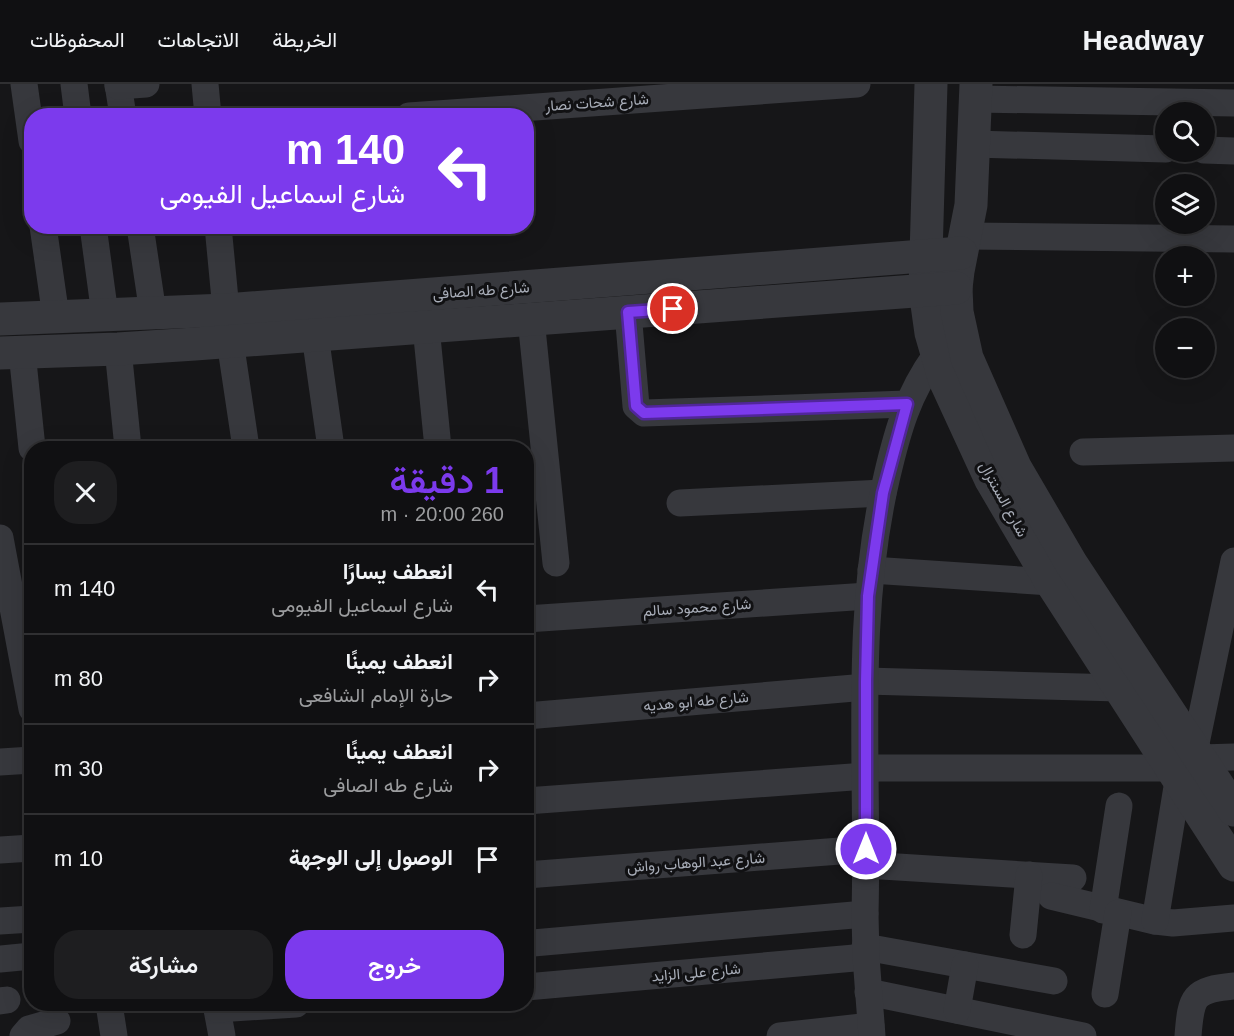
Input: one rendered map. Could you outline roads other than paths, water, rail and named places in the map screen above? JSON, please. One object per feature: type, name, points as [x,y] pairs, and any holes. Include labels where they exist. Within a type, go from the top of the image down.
[{"type":"street","points":[[24,84],[27,108]]},
{"type":"street","points":[[74,84],[77,108]]},
{"type":"street","points":[[122,108],[118,85],[146,84]]},
{"type":"street","points":[[205,84],[207,108]]},
{"type":"street","name":"شارع شحات نصار","points":[[521,108],[857,84]]},
{"type":"street","name":"شارع السنترال","points":[[931,84],[924,255],[959,324],[967,358],[1015,466],[1071,563],[1234,810]]},
{"type":"street","points":[[976,91],[1234,103]]},
{"type":"street","name":"شارع السنترال","points":[[976,91],[971,205],[963,244],[941,289],[931,333],[936,355],[991,480],[1051,582],[1234,865]]},
{"type":"street","points":[[974,144],[1155,149]]},
{"type":"street","points":[[1215,150],[1234,151]]},
{"type":"street","points":[[45,234],[56,317]]},
{"type":"street","points":[[94,234],[105,315]]},
{"type":"street","points":[[141,234],[153,313]]},
{"type":"street","points":[[219,234],[228,325],[245,441]]},
{"type":"street","points":[[963,244],[1234,239]]},
{"type":"street","name":"شارع طه الصافى","points":[[11,352],[195,344],[228,325],[924,255],[963,244]]},
{"type":"street","name":"شارع طه الصافى","points":[[0,320],[190,311],[228,325],[315,335],[941,289]]},
{"type":"street","points":[[190,311],[195,344]]},
{"type":"street","points":[[628,312],[636,406],[639,411],[649,414],[907,404]]},
{"type":"street","points":[[531,319],[556,563]]},
{"type":"street","points":[[426,327],[437,441]]},
{"type":"street","points":[[315,335],[330,441]]},
{"type":"street","points":[[118,349],[127,441]]},
{"type":"street","points":[[11,352],[30,441]]},
{"type":"street","points":[[780,1036],[872,1031],[865,914],[869,583],[883,493],[907,404],[923,373],[936,355]]},
{"type":"street","points":[[1083,452],[1234,448]]},
{"type":"street","points":[[680,503],[883,493]]},
{"type":"street","points":[[0,538],[24,666]]},
{"type":"street","points":[[1234,561],[1222,676],[1198,753],[1234,757]]},
{"type":"street","name":"شارع محمود سالم","points":[[534,618],[869,583],[1051,582]]},
{"type":"street","name":"شارع طه ابو هديه","points":[[534,715],[866,684],[1119,688]]},
{"type":"street","points":[[0,762],[24,760]]},
{"type":"street","points":[[534,800],[866,772],[1174,775],[1155,921]]},
{"type":"street","points":[[1105,994],[1119,806]]},
{"type":"street","points":[[0,850],[24,848]]},
{"type":"street","name":"شارع عبد الوهاب رواش","points":[[534,875],[866,857],[1073,878]]},
{"type":"street","points":[[1023,935],[1029,875]]},
{"type":"street","points":[[1051,896],[1155,921],[1173,923],[1234,918]]},
{"type":"street","points":[[534,943],[865,914]]},
{"type":"street","points":[[0,921],[24,920]]},
{"type":"street","name":"شارع على الزايد","points":[[534,986],[866,952],[964,965],[1054,981]]},
{"type":"street","points":[[0,959],[24,957]]},
{"type":"street","points":[[957,1010],[964,965]]},
{"type":"street","points":[[1188,1036],[1190,1011],[1194,999],[1200,993],[1213,988],[1234,986]]},
{"type":"street","points":[[868,992],[1083,1036]]},
{"type":"street","points":[[110,1011],[114,1036]]},
{"type":"street","points":[[218,1011],[222,1036]]},
{"type":"street","points":[[23,1036],[29,1029],[57,1021]]}]
